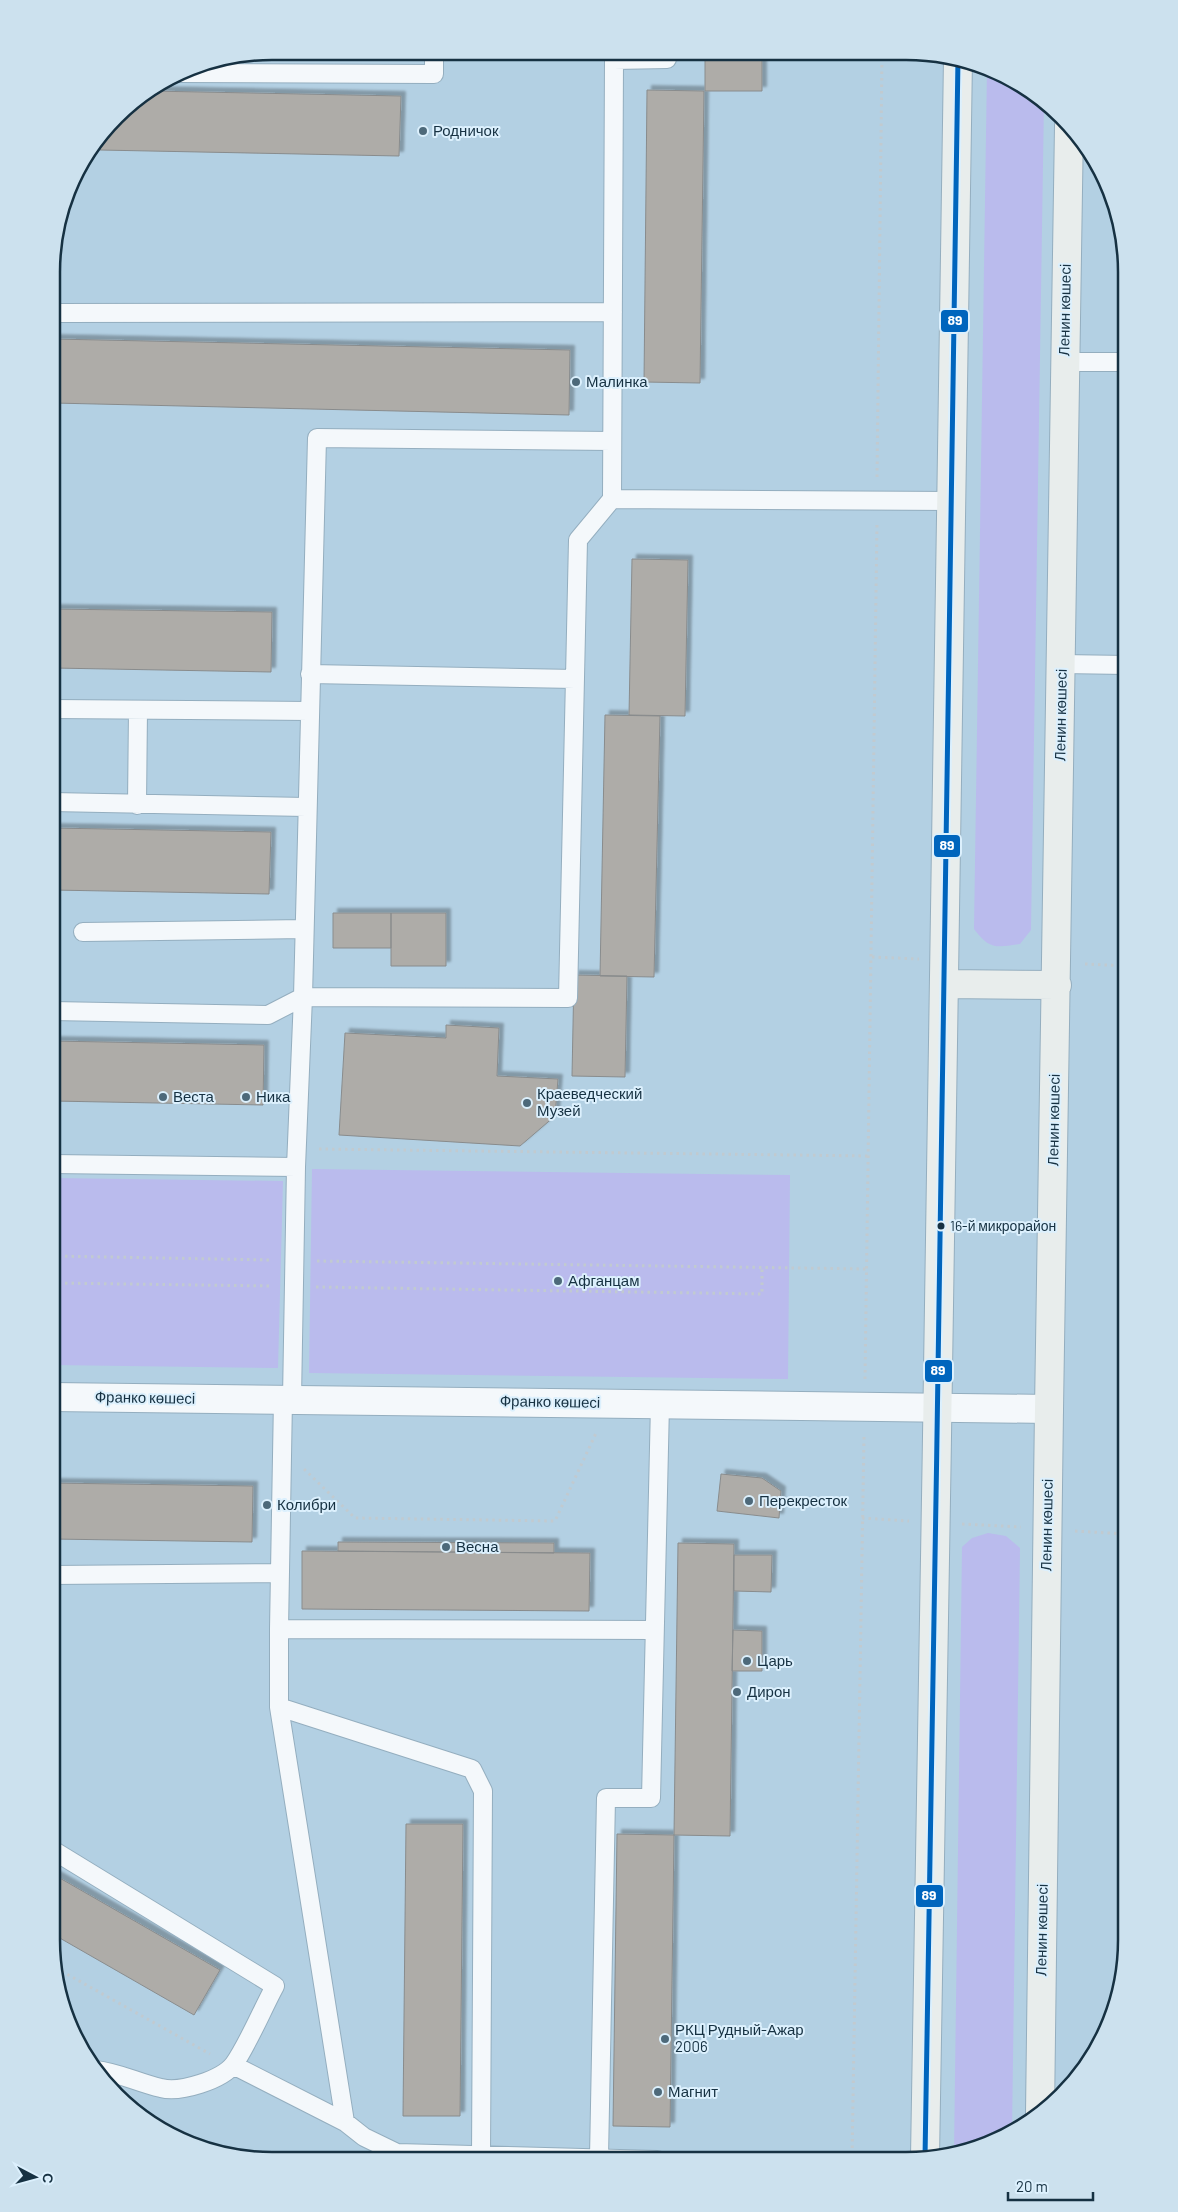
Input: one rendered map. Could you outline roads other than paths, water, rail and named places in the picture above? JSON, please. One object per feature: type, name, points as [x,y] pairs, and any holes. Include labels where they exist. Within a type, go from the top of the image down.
[{"type":"main road","points":[[925,2151],[936,1408],[946,984],[958,66]]},
{"type":"main road","name":"Ленин көшесі","points":[[1040,2104],[1048,1409],[1057,985],[1064,362],[1069,137]]},
{"type":"main road","points":[[946,984],[1057,985]]},
{"type":"street","name":"Франко көшесі","points":[[60,1397],[1048,1409]]},
{"type":"lane","points":[[199,73],[434,74],[434,60]]},
{"type":"lane","points":[[60,1011],[268,1015],[303,996],[568,998],[578,540],[612,498],[614,60]]},
{"type":"lane","points":[[60,313],[613,312]]},
{"type":"lane","points":[[1064,362],[1118,362]]},
{"type":"lane","points":[[345,2122],[280,1706],[282,1448],[288,1399],[294,1286],[296,1149],[303,996],[306,807],[317,438],[612,441]]},
{"type":"lane","points":[[612,498],[953,501]]},
{"type":"lane","points":[[1062,664],[1118,665]]},
{"type":"lane","points":[[310,674],[575,679]]},
{"type":"lane","points":[[60,709],[309,711]]},
{"type":"lane","points":[[137,805],[138,710]]},
{"type":"lane","points":[[60,802],[306,807]]},
{"type":"lane","points":[[83,932],[304,929]]},
{"type":"lane","points":[[60,1164],[296,1167]]},
{"type":"lane","points":[[599,2152],[606,1798],[651,1798],[660,1404]]},
{"type":"lane","points":[[60,1575],[280,1573]]},
{"type":"lane","points":[[280,1629],[654,1630]]},
{"type":"lane","points":[[280,1706],[472,1768],[483,1791],[481,2152]]},
{"type":"lane","points":[[60,1855],[275,1986],[233,2065],[213,2078],[185,2089],[162,2089],[127,2077],[107,2073]]},
{"type":"lane","points":[[233,2065],[345,2122],[364,2137],[390,2152]]},
{"type":"place","name":"Родничок","points":[[423,131]]},
{"type":"place","name":"Малинка","points":[[576,382]]},
{"type":"place","name":"Веста","points":[[163,1097]]},
{"type":"place","name":"Ника","points":[[246,1097]]},
{"type":"place","name":"Краеведческий Музей","points":[[527,1103]]},
{"type":"place","name":"16-й микрорайон","points":[[941,1226]]},
{"type":"place","name":"Афганцам","points":[[558,1281]]},
{"type":"place","name":"Перекресток","points":[[749,1501]]},
{"type":"place","name":"Колибри","points":[[267,1505]]},
{"type":"place","name":"Весна","points":[[446,1547]]},
{"type":"place","name":"Царь","points":[[747,1661]]},
{"type":"place","name":"Дирон","points":[[737,1692]]},
{"type":"place","name":"РКЦ Рудный-Ажар 2006","points":[[665,2039]]},
{"type":"place","name":"Магнит","points":[[658,2092]]}]
